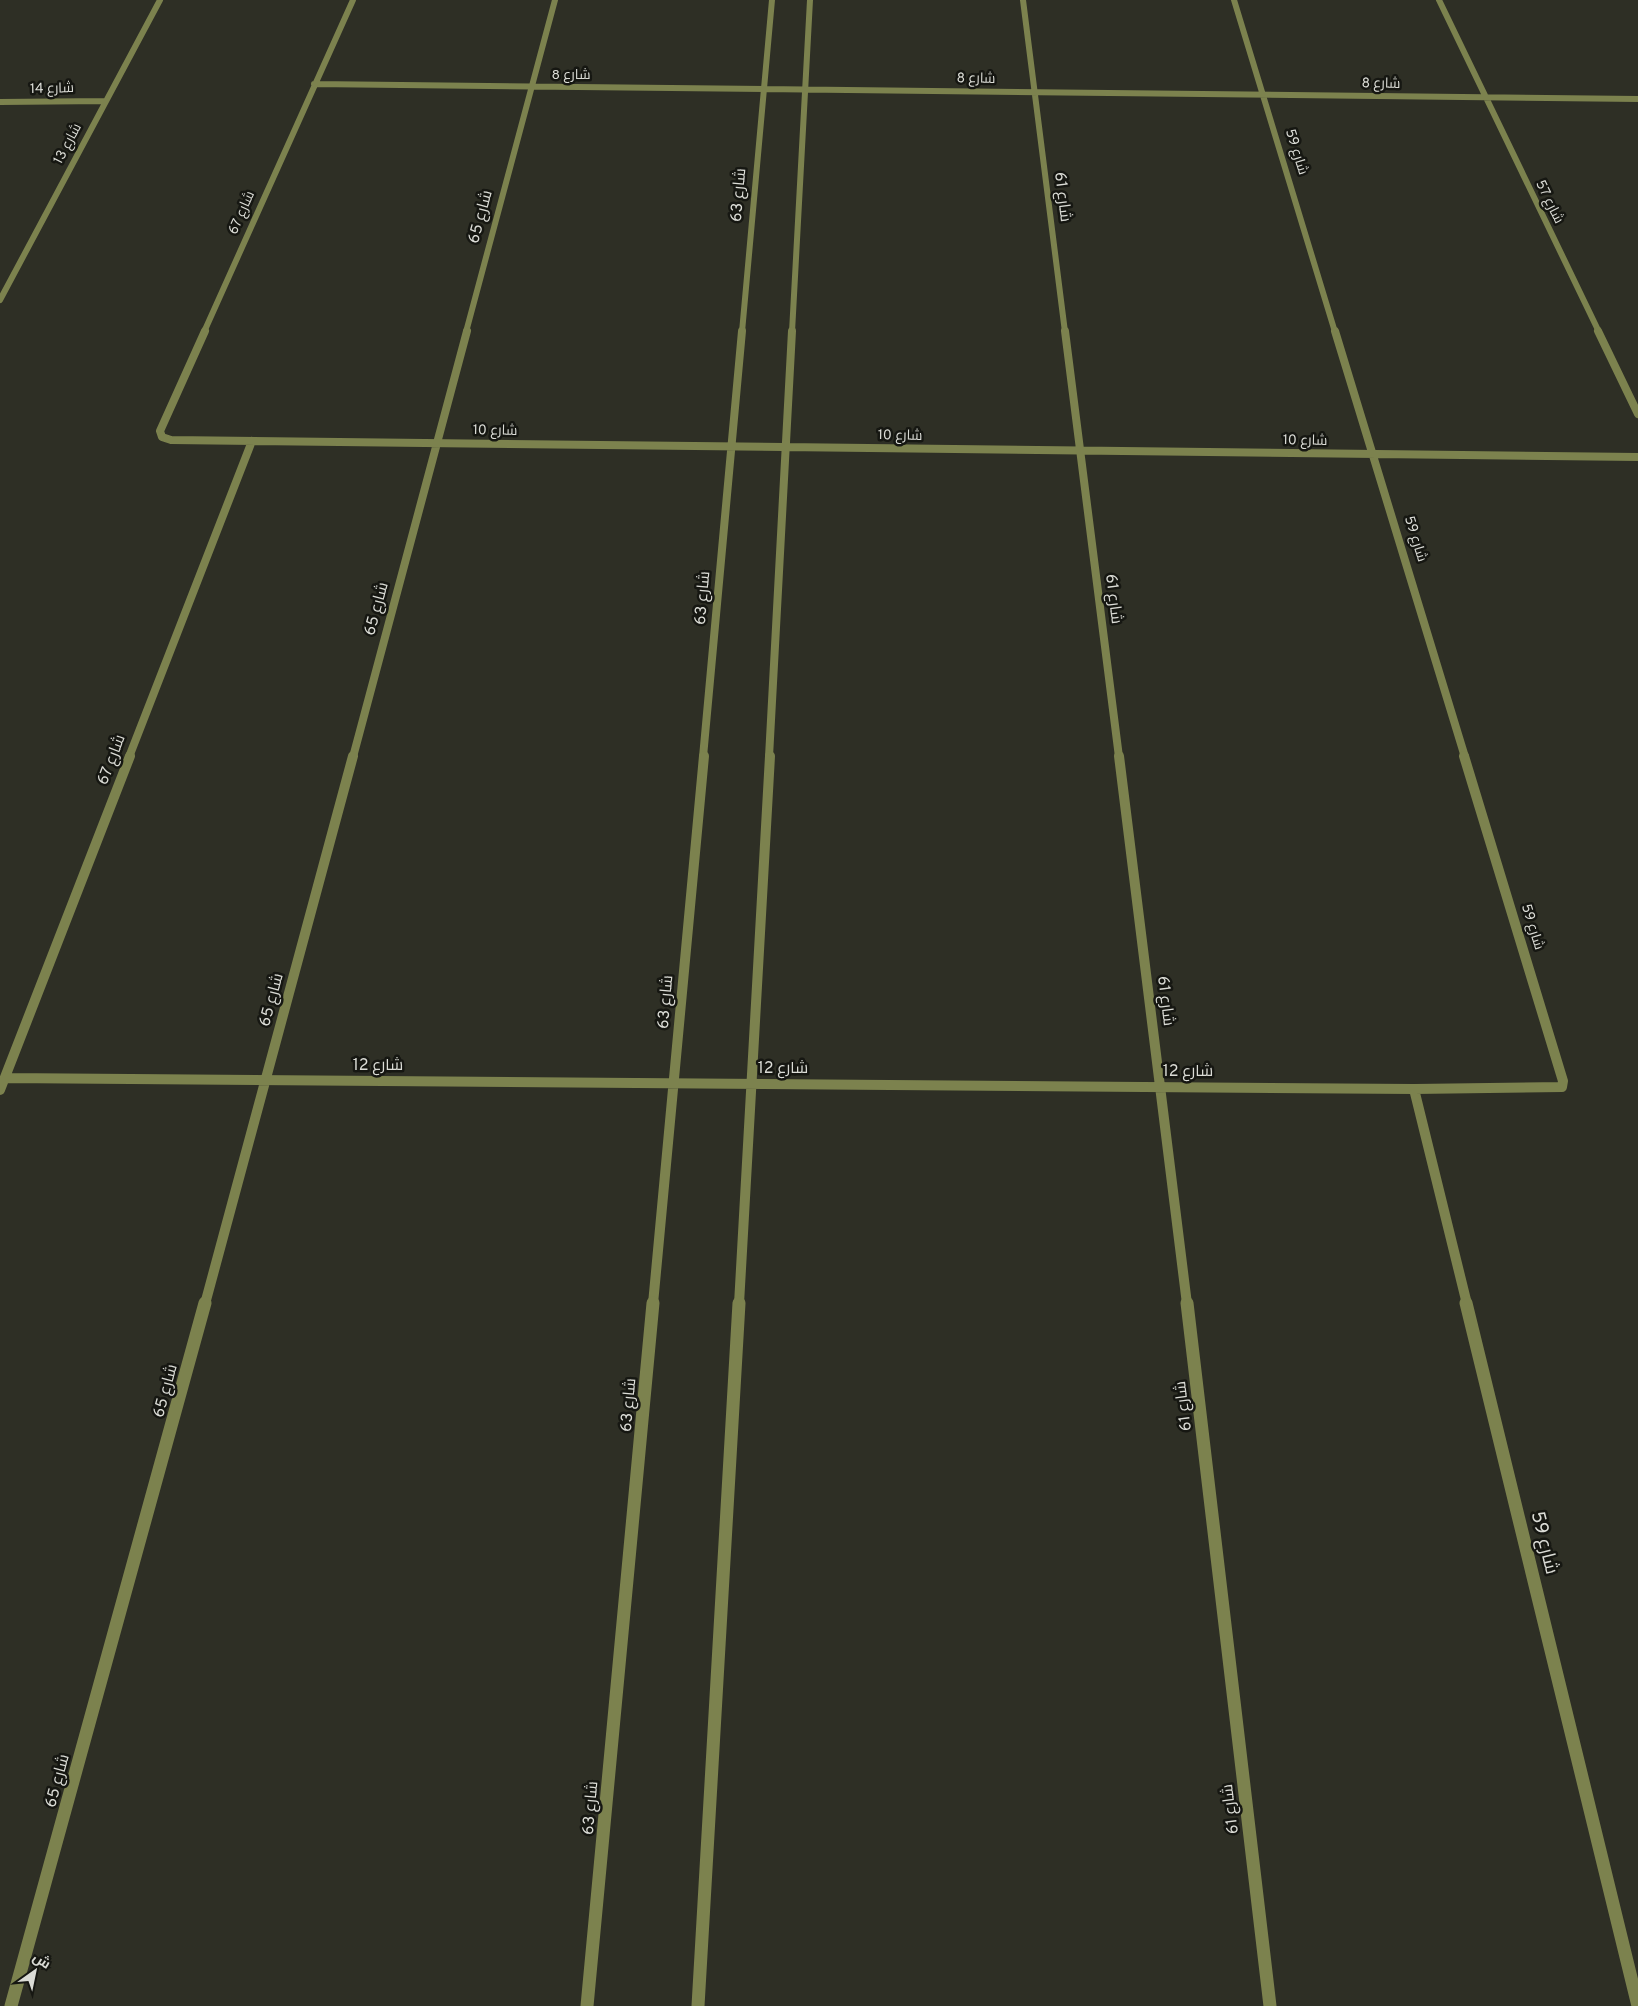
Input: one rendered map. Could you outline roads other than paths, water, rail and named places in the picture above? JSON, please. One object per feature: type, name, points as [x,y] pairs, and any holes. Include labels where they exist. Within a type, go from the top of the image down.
[{"type":"street","name":"شارع 13","points":[[0,300],[160,0]]},
{"type":"street","name":"شارع 67","points":[[162,437],[160,431],[353,0]]},
{"type":"street","name":"شارع 65","points":[[12,2006],[267,1080],[555,0]]},
{"type":"street","name":"شارع 63","points":[[587,2006],[674,1084],[772,0]]},
{"type":"street","points":[[698,2006],[752,1084],[810,0]]},
{"type":"street","name":"شارع 61","points":[[1023,0],[1161,1087],[1270,2006]]},
{"type":"street","name":"شارع 59","points":[[1234,0],[1563,1081],[1562,1087]]},
{"type":"street","name":"شارع 57","points":[[1439,0],[1638,414]]},
{"type":"street","name":"شارع 8","points":[[314,84],[1638,99]]},
{"type":"street","name":"شارع 14","points":[[0,102],[105,101]]},
{"type":"street","name":"شارع 10","points":[[162,437],[171,440],[1638,457]]},
{"type":"street","name":"شارع 67","points":[[0,1090],[252,441]]},
{"type":"street","name":"شارع 12","points":[[5,1078],[1414,1089],[1562,1087]]},
{"type":"street","name":"شارع 59","points":[[1414,1089],[1638,2006]]}]
